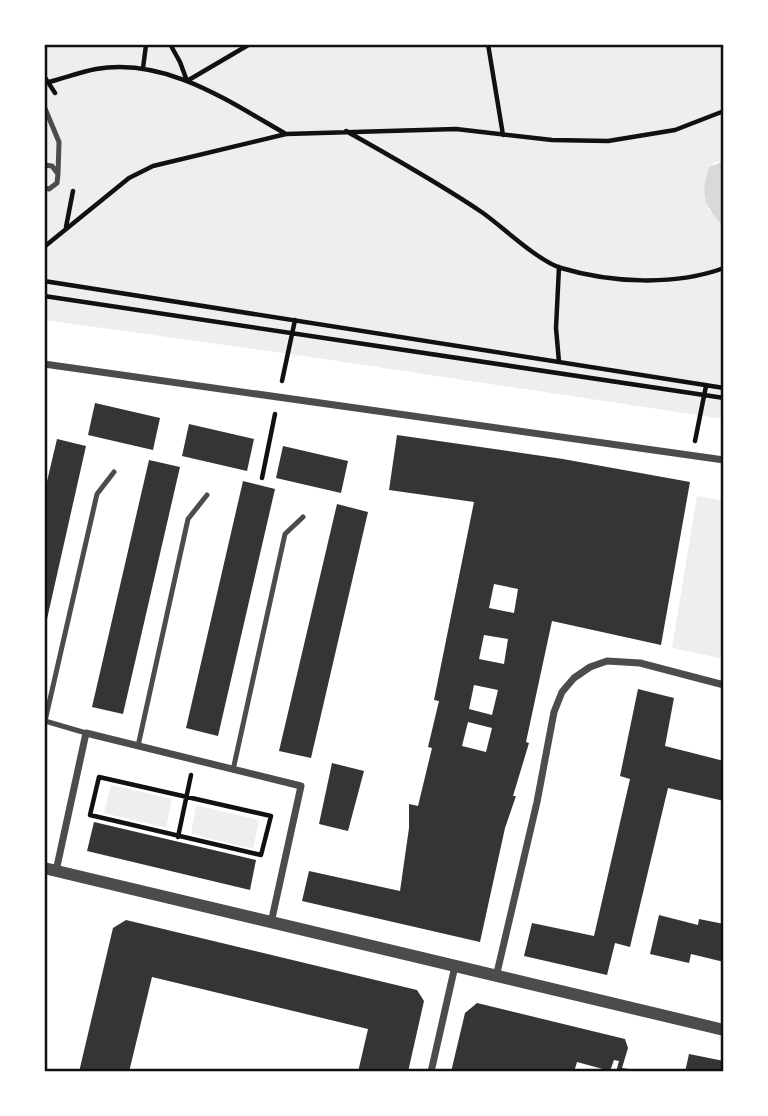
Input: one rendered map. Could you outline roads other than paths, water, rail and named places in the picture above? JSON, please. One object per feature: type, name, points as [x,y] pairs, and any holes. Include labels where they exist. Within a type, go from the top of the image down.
[{"type":"street","points":[[44,364],[724,460]]},
{"type":"street","points":[[496,977],[555,712],[562,692],[574,678],[590,667],[607,661],[640,663],[724,685]]},
{"type":"street","points":[[271,923],[301,786],[86,733],[50,869],[271,923],[455,966],[496,977],[724,1030]]},
{"type":"street","points":[[431,1072],[455,966]]},
{"type":"lane","points":[[44,106],[59,142],[57,183],[49,189],[44,188]]},
{"type":"lane","points":[[44,165],[52,166],[58,174]]},
{"type":"lane","points":[[86,733],[45,721],[97,494],[114,472]]},
{"type":"lane","points":[[138,746],[188,519],[207,495]]},
{"type":"lane","points":[[233,770],[285,534],[303,517]]}]
